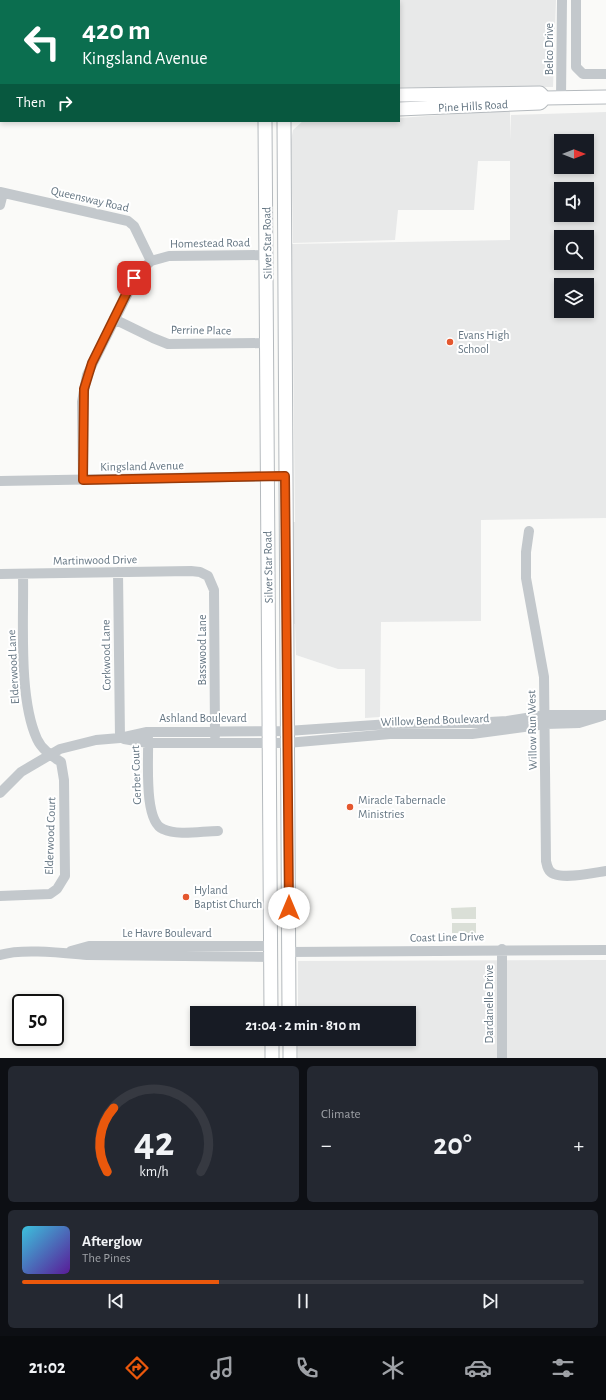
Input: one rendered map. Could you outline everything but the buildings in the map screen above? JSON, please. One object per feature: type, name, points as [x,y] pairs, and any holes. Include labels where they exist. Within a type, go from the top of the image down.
[{"type":"main road","name":"Pine Hills Road","points":[[400,95],[540,93],[545,98],[606,97]]},
{"type":"main road","name":"Pine Hills Road","points":[[400,110],[540,103],[545,98]]},
{"type":"main road","name":"Silver Star Road","points":[[265,122],[268,343],[271,1006]]},
{"type":"main road","name":"Silver Star Road","points":[[284,122],[289,1006]]},
{"type":"main road","points":[[266,168],[273,238],[274,266],[276,273],[285,281]]},
{"type":"main road","points":[[270,817],[278,833],[279,934],[283,948],[289,952]]},
{"type":"main road","points":[[271,952],[281,959],[282,1006]]},
{"type":"street","name":"Belco Drive","points":[[561,98],[562,0]]},
{"type":"street","points":[[576,0],[576,67],[583,74],[606,74]]},
{"type":"street","points":[[0,205],[2,192]]},
{"type":"street","name":"Queensway Road","points":[[2,192],[128,221],[136,229],[151,261]]},
{"type":"street","name":"Homestead Road","points":[[151,261],[169,256],[267,255]]},
{"type":"street","points":[[83,480],[84,389],[92,363],[134,278],[151,261]]},
{"type":"street","name":"Perrine Place","points":[[114,319],[168,344],[268,343]]},
{"type":"street","name":"Kingsland Avenue","points":[[0,481],[285,476]]},
{"type":"street","name":"Willow Run West","points":[[529,531],[526,552],[526,578],[544,677],[546,719],[546,861],[548,869],[553,874],[563,876],[606,871]]},
{"type":"street","name":"Martinwood Drive","points":[[0,574],[191,571]]},
{"type":"street","name":"Basswood Lane","points":[[191,571],[200,572],[208,576],[214,590],[216,743]]},
{"type":"street","name":"Corkwood Lane","points":[[118,572],[120,738]]},
{"type":"street","name":"Elderwood Lane","points":[[23,574],[25,689],[29,712],[38,740],[48,754]]},
{"type":"street","name":"Willow Bend Boulevard","points":[[287,737],[390,734],[472,734],[546,719],[579,723],[606,714]]},
{"type":"street","name":"Ashland Boulevard","points":[[0,793],[21,772],[48,754],[78,743],[120,738],[147,732],[215,730],[270,737]]},
{"type":"street","name":"Gerber Court","points":[[147,732],[150,810],[154,822],[161,829],[172,832],[218,831]]},
{"type":"street","name":"Ashland Boulevard","points":[[120,738],[148,743],[216,743],[270,737],[287,737]]},
{"type":"street","name":"Elderwood Court","points":[[0,896],[50,894],[57,889],[65,876],[64,780],[61,762],[48,754]]},
{"type":"street","name":"Le Havre Boulevard","points":[[0,955],[20,952],[63,952],[89,946],[271,952]]},
{"type":"street","name":"Coast Line Drive","points":[[289,952],[502,949],[606,950]]},
{"type":"street","name":"Dardanelle Drive","points":[[502,949],[502,1058]]},
{"type":"shaded area","points":[[400,0],[556,0],[553,87],[400,87]]},
{"type":"shaded area","name":"Evans High School","points":[[510,110],[510,140],[511,115],[606,112],[606,518],[481,520],[481,621],[381,622],[380,717],[365,718],[365,669],[338,669],[296,655],[295,624],[292,624],[292,522],[295,522],[292,244],[510,240],[510,161],[478,161],[474,210],[398,210],[395,240],[293,243],[291,141],[293,130],[302,122],[400,122],[400,118]]},
{"type":"shaded area","points":[[476,907],[476,919],[452,919],[451,908]]},
{"type":"shaded area","points":[[452,923],[476,923],[476,933],[452,933]]},
{"type":"shaded area","points":[[606,960],[606,1058],[298,1058],[298,1046],[416,1046],[416,1006],[298,1006],[298,961]]},
{"type":"place","name":"Evans High School","points":[[450,342]]},
{"type":"place","name":"Miracle Tabernacle Ministries","points":[[350,807]]},
{"type":"place","name":"Hyland Baptist Church","points":[[186,897]]},
{"type":"route","points":[[134,278],[87,375],[82,402],[83,480],[285,476],[289,908]]}]
